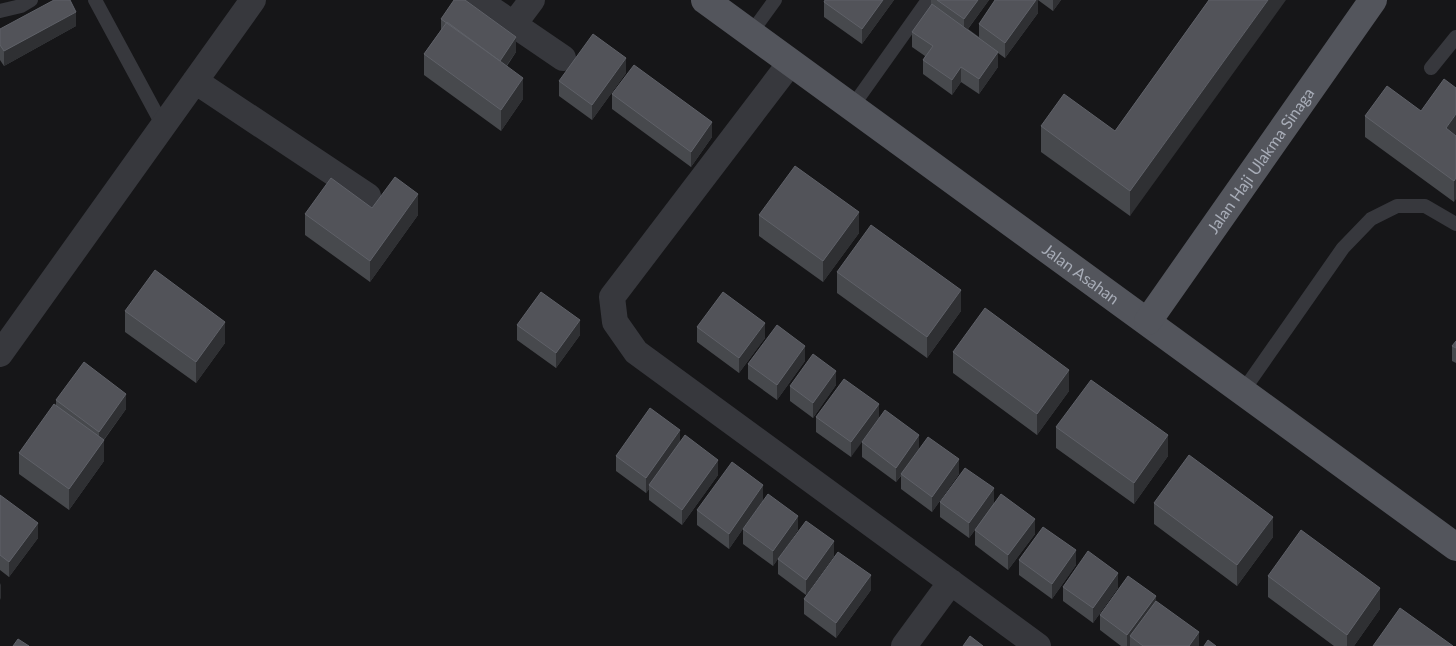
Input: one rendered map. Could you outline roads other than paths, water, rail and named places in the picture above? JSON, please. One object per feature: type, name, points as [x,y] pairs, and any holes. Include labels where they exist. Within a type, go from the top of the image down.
[{"type":"main road","name":"Jalan Asahan","points":[[705,0],[1456,547]]},
{"type":"main road","name":"Jalan Haji Ulakma Sinaga","points":[[1148,321],[1373,0]]},
{"type":"street","points":[[0,354],[253,0]]},
{"type":"street","points":[[478,0],[563,58]]},
{"type":"street","points":[[514,24],[532,0]]},
{"type":"street","points":[[791,62],[612,297],[616,322],[636,352],[1038,646]]},
{"type":"street","points":[[195,81],[368,196]]},
{"type":"street","points":[[904,646],[951,582]]},
{"type":"lane","points":[[0,11],[21,6],[31,0]]},
{"type":"lane","points":[[95,0],[163,126]]},
{"type":"lane","points":[[751,33],[775,0]]},
{"type":"lane","points":[[852,107],[928,0]]},
{"type":"lane","points":[[1431,68],[1456,37]]},
{"type":"lane","points":[[1243,391],[1343,248],[1371,219],[1397,206],[1425,206],[1456,224]]}]
